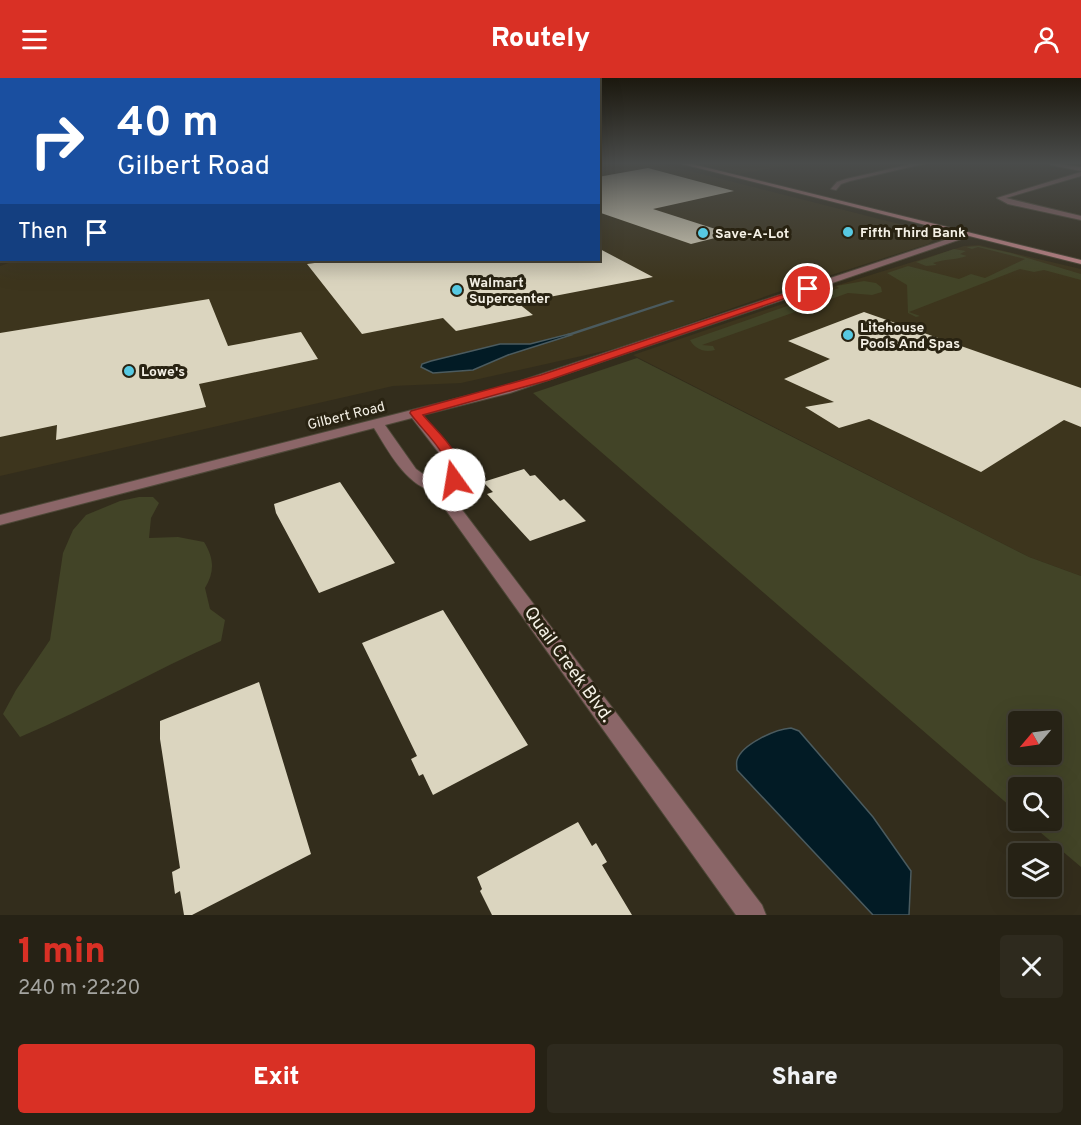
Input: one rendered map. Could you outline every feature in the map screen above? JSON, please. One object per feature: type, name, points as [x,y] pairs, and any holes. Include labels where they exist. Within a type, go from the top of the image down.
[{"type":"main road","points":[[837,202],[1081,262]]},
{"type":"street","points":[[1007,202],[1081,218]]},
{"type":"street","name":"Gilbert Road","points":[[0,520],[506,390],[969,235]]},
{"type":"street","points":[[416,413],[456,466],[454,480],[438,489]]},
{"type":"street","name":"Quail Creek Blvd.","points":[[377,423],[417,479],[427,486],[438,489],[752,915]]},
{"type":"shaded area","points":[[600,202],[812,202],[919,229],[936,238],[928,244],[775,293],[622,347],[461,383],[393,386],[0,476],[0,266],[14,261],[600,261]]},
{"type":"shaded area","points":[[979,245],[1081,269],[1081,576],[1029,557],[633,355],[832,287],[964,246]]},
{"type":"green space","points":[[979,246],[1081,274],[1081,280],[1044,270],[1034,272],[1020,269],[909,312],[920,316],[916,317],[908,313],[907,285],[887,273],[908,266],[959,279],[971,274],[985,278],[1025,259],[978,247],[972,249],[966,247]]},
{"type":"green space","points":[[954,249],[966,251],[960,254],[967,256],[933,263],[937,265],[926,266],[916,262]]},
{"type":"green space","points":[[864,281],[876,283],[881,287],[882,292],[872,295],[848,293],[702,345],[713,346],[715,350],[700,350],[690,340],[839,288],[836,286]]},
{"type":"green space","points":[[637,358],[1029,557],[1081,576],[1081,867],[1062,851],[1062,843],[1053,843],[1039,831],[1062,831],[1062,777],[1008,777],[1008,804],[533,393]]},
{"type":"green space","points":[[153,497],[159,503],[151,518],[149,538],[178,537],[204,542],[212,565],[205,588],[210,609],[225,620],[221,641],[20,737],[3,714],[16,690],[50,640],[63,553],[73,530],[86,515],[120,501]]},
{"type":"water","points":[[571,335],[508,355],[473,370],[433,373],[421,367],[422,364],[431,361],[500,344],[530,344]]},
{"type":"water","points":[[791,728],[799,731],[873,817],[911,871],[909,915],[873,915],[737,770],[737,760],[745,748],[769,734]]},
{"type":"building","points":[[600,202],[684,202],[653,209],[731,234],[691,244],[600,213]]},
{"type":"building","name":"Walmart Supercenter","points":[[600,249],[653,277],[518,303],[533,315],[456,331],[443,318],[362,334],[307,264],[330,261],[600,261]]},
{"type":"building","name":"Lowe's","points":[[209,299],[228,346],[301,332],[318,359],[199,384],[206,407],[56,440],[57,425],[0,437],[0,333]]},
{"type":"building","points":[[864,312],[1081,388],[1081,427],[1064,420],[981,472],[869,419],[839,428],[805,407],[834,402],[784,379],[830,359],[788,341]]},
{"type":"building","points":[[524,469],[530,476],[535,475],[560,501],[564,499],[586,521],[530,541],[487,494],[493,492],[483,482]]},
{"type":"building","points":[[340,482],[395,563],[319,593],[276,513],[274,504]]},
{"type":"building","points":[[443,610],[528,745],[433,795],[423,774],[419,776],[411,759],[417,756],[362,643]]},
{"type":"building","points":[[259,682],[311,854],[192,915],[184,915],[180,891],[175,894],[172,872],[180,868],[160,739],[160,721]]},
{"type":"building","points":[[578,822],[592,846],[596,843],[607,862],[602,865],[632,915],[492,915],[480,891],[482,889],[477,877]]},
{"type":"waterway","points":[[570,334],[673,301]]},
{"type":"place","name":"Fifth Third Bank","points":[[848,232]]},
{"type":"place","name":"Save-A-Lot","points":[[703,233]]},
{"type":"place","name":"Walmart Supercenter","points":[[457,290]]},
{"type":"place","name":"Litehouse Pools And Spas","points":[[848,335]]},
{"type":"place","name":"Lowe's","points":[[129,371]]},
{"type":"route","points":[[454,480],[457,470],[453,459],[416,413],[506,390],[808,289]]}]
